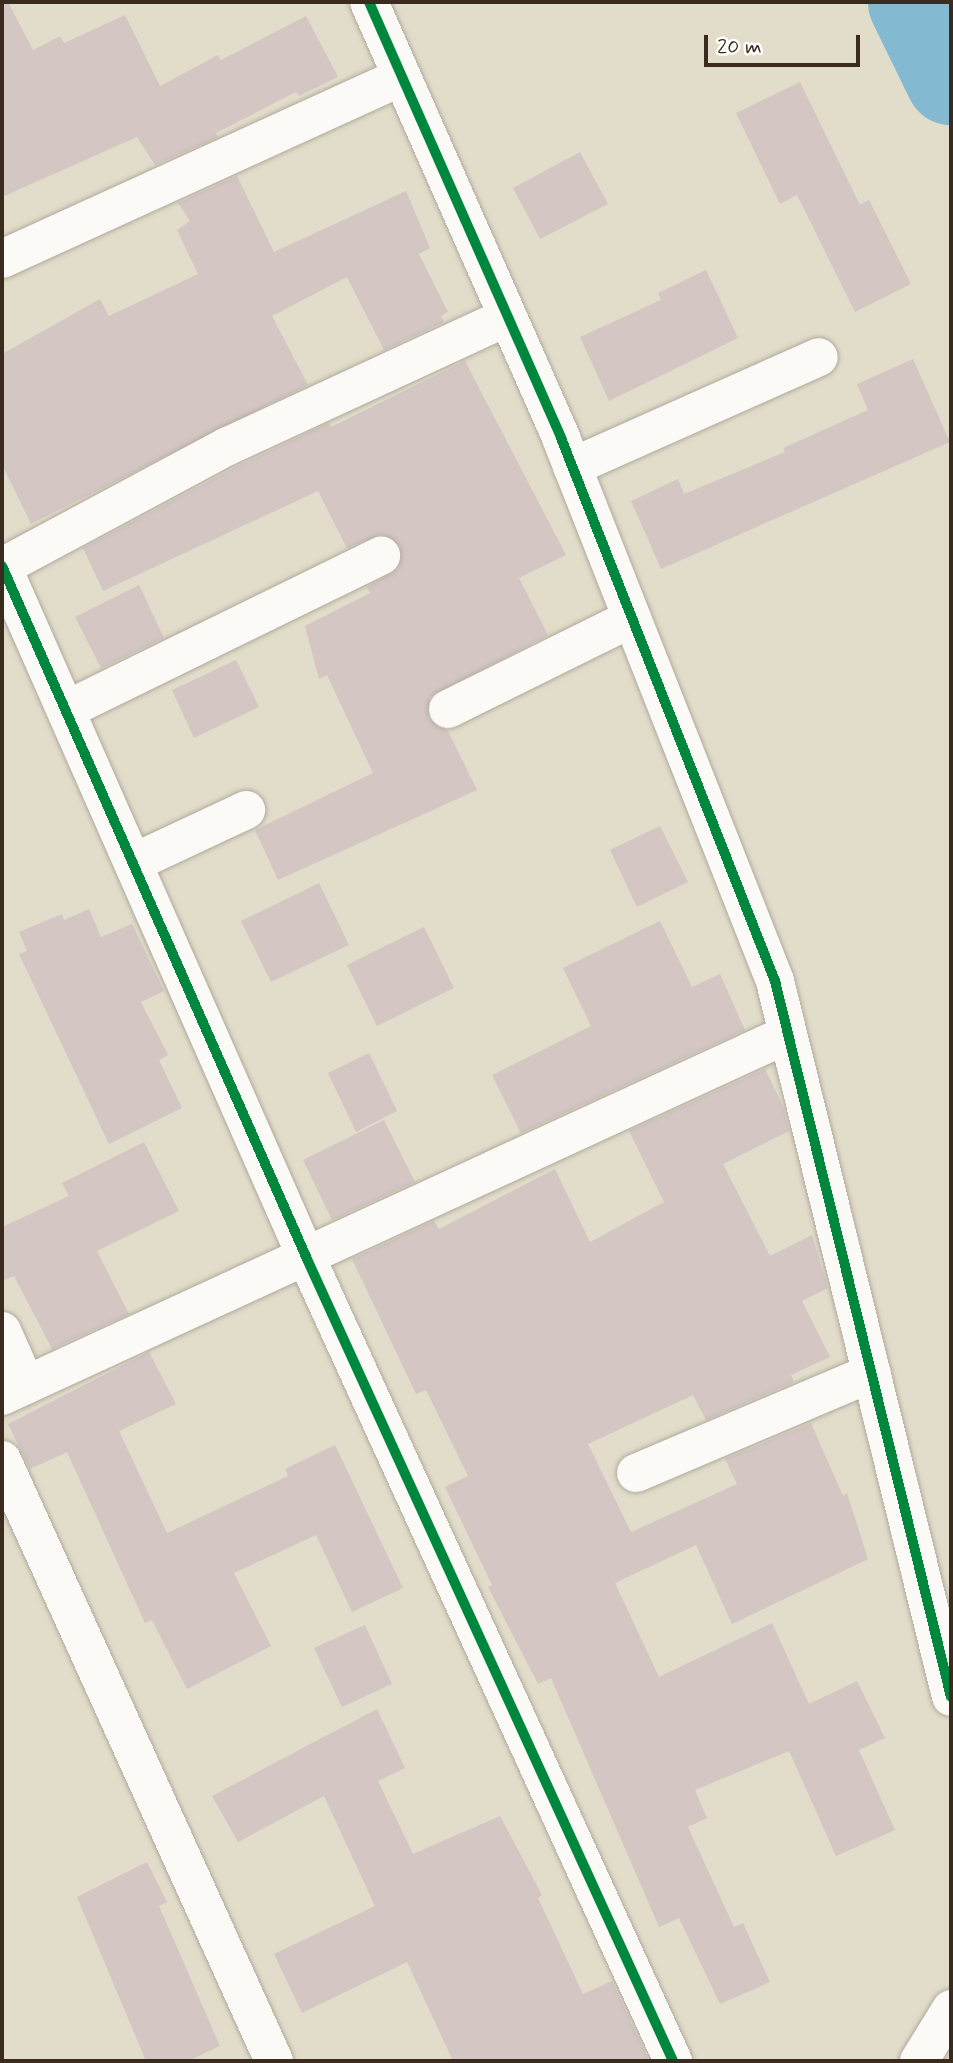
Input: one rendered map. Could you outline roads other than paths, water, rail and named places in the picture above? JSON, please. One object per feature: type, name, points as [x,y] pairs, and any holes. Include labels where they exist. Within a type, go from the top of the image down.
[{"type":"street","points":[[369,2],[572,467],[775,981],[951,1697]]},
{"type":"street","points":[[2,259],[402,76]]},
{"type":"street","points":[[507,317],[228,446],[2,566],[307,1259],[673,2061]]},
{"type":"street","points":[[572,467],[819,357]]},
{"type":"street","points":[[65,710],[381,556]]},
{"type":"street","points":[[448,709],[632,618]]},
{"type":"street","points":[[133,863],[246,810]]},
{"type":"street","points":[[2,1331],[14,1391],[307,1259],[788,1034]]},
{"type":"street","points":[[636,1473],[872,1373]]},
{"type":"street","points":[[2,1460],[274,2061]]},
{"type":"waterway","points":[[914,2],[951,78]]}]
